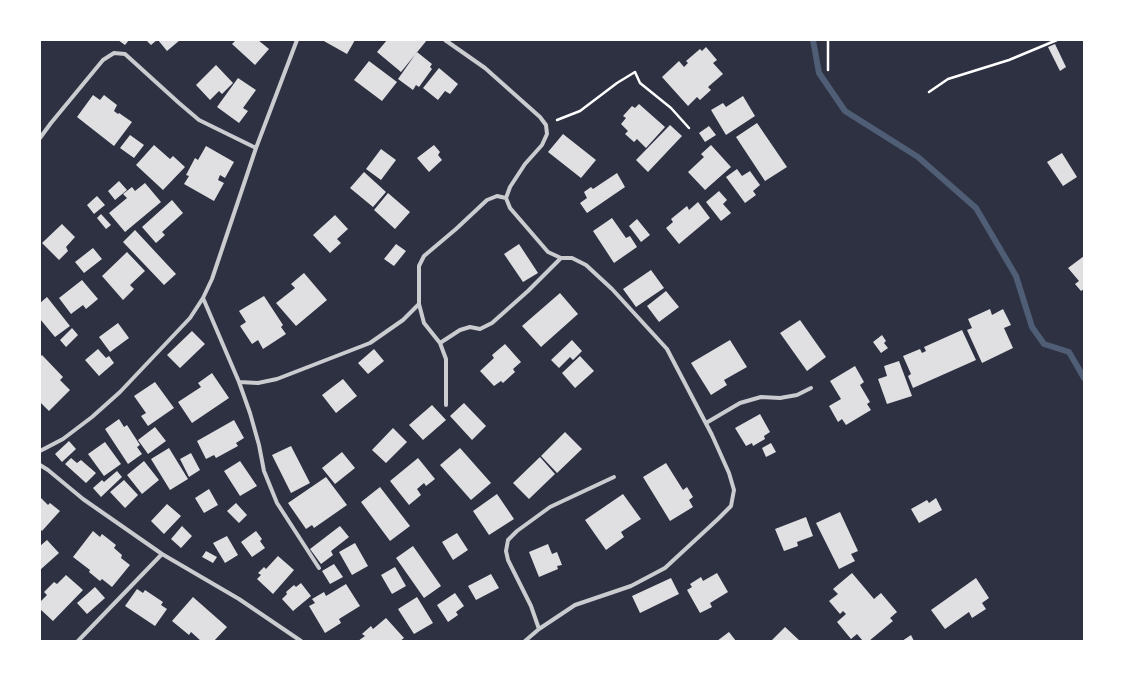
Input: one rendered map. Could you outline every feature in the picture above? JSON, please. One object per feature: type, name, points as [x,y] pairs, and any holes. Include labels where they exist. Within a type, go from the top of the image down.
[{"type":"street","points":[[40,450],[63,439],[92,417],[120,392],[190,318],[203,298],[212,279],[256,148],[297,40]]},
{"type":"street","points":[[445,40],[485,68],[540,117],[546,125],[547,134],[542,145],[525,164],[510,187],[506,198],[510,208],[548,252],[561,258],[572,258],[586,264],[612,289],[667,349],[706,422],[734,490],[731,506],[665,568],[631,586],[574,605],[539,629],[525,641]]},
{"type":"street","points":[[40,138],[103,60],[114,53],[125,54],[178,103],[200,120],[256,148]]},
{"type":"street","points":[[446,405],[446,359],[440,343],[424,323],[419,304],[420,266],[424,256],[487,200],[497,196],[506,198]]},
{"type":"street","points":[[440,343],[460,330],[470,327],[480,329],[492,323],[528,291],[561,258]]},
{"type":"street","points":[[203,298],[239,382],[259,445],[264,471],[277,503],[319,568]]},
{"type":"street","points":[[239,382],[258,383],[277,379],[370,343],[402,320],[419,304]]},
{"type":"street","points":[[706,422],[740,403],[761,397],[780,398],[797,396],[811,388]]},
{"type":"street","points":[[40,465],[83,499],[162,554],[239,599],[301,641]]},
{"type":"street","points":[[539,629],[531,606],[508,560],[506,551],[508,540],[550,507],[614,477]]},
{"type":"street","points":[[78,641],[162,554]]},
{"type":"path","points":[[828,40],[828,70]]},
{"type":"path","points":[[929,92],[948,79],[1009,60],[1057,40]]},
{"type":"path","points":[[540,117],[556,120],[580,111],[634,72],[640,83],[670,108],[689,128]]},
{"type":"building","points":[[118,40],[129,40],[125,45]]},
{"type":"building","points":[[146,40],[157,40],[151,45]]},
{"type":"building","points":[[158,40],[180,40],[167,51]]},
{"type":"building","points":[[236,40],[258,40],[269,49],[255,65],[232,44]]},
{"type":"building","points":[[322,40],[355,40],[347,54]]},
{"type":"building","points":[[387,40],[427,40],[401,72],[377,52]]},
{"type":"building","points":[[1055,44],[1066,67],[1060,71],[1048,47]]},
{"type":"building","points":[[706,47],[717,60],[713,63],[723,74],[708,87],[711,90],[700,100],[697,97],[688,106],[662,77],[679,61],[684,67],[688,63],[686,61],[700,49],[702,51]]},
{"type":"building","points":[[417,52],[432,64],[430,67],[432,69],[419,87],[416,85],[413,90],[398,79]]},
{"type":"building","points":[[369,61],[397,82],[382,101],[354,80]]},
{"type":"building","points":[[216,65],[233,83],[222,94],[219,91],[210,100],[196,85]]},
{"type":"building","points":[[439,68],[458,84],[450,94],[445,91],[438,100],[423,88]]},
{"type":"building","points":[[238,78],[256,90],[243,108],[248,111],[239,123],[217,107]]},
{"type":"building","points":[[93,95],[100,100],[104,95],[117,105],[114,111],[132,122],[114,146],[77,117]]},
{"type":"building","points":[[743,96],[755,116],[726,135],[711,110],[723,103],[726,107]]},
{"type":"building","points":[[639,104],[665,127],[646,148],[637,139],[634,142],[625,134],[628,131],[621,124],[626,118],[623,116],[632,106],[635,108]]},
{"type":"building","points":[[757,123],[787,167],[765,181],[736,137]]},
{"type":"building","points":[[670,125],[682,136],[648,172],[636,160]]},
{"type":"building","points":[[709,126],[716,135],[705,142],[699,133]]},
{"type":"building","points":[[563,134],[596,160],[581,178],[548,152]]},
{"type":"building","points":[[130,135],[144,145],[134,158],[120,148]]},
{"type":"building","points":[[154,145],[170,159],[173,156],[185,167],[163,190],[136,165]]},
{"type":"building","points":[[434,145],[440,152],[438,155],[442,160],[429,172],[417,158]]},
{"type":"building","points":[[711,145],[731,167],[705,190],[688,172],[704,157],[701,154]]},
{"type":"building","points":[[206,146],[234,162],[225,178],[220,175],[218,180],[224,183],[214,201],[184,184],[189,176],[186,175],[195,158],[198,160]]},
{"type":"building","points":[[381,149],[396,160],[381,180],[366,169]]},
{"type":"building","points":[[1062,153],[1077,177],[1063,186],[1047,162]]},
{"type":"building","points":[[737,169],[742,176],[750,171],[760,185],[753,191],[756,195],[745,203],[726,177]]},
{"type":"building","points":[[364,172],[386,192],[373,207],[350,188]]},
{"type":"building","points":[[617,173],[625,187],[587,213],[580,203],[587,198],[584,192],[591,187],[593,189]]},
{"type":"building","points":[[119,181],[127,190],[115,200],[108,191]]},
{"type":"building","points":[[145,183],[161,202],[125,232],[109,213],[127,198],[123,194],[132,187],[135,191]]},
{"type":"building","points":[[719,191],[727,200],[723,204],[731,213],[721,221],[706,202]]},
{"type":"building","points":[[388,193],[410,212],[395,229],[374,210]]},
{"type":"building","points":[[97,196],[105,205],[94,214],[87,205]]},
{"type":"building","points":[[172,200],[183,213],[162,232],[165,235],[156,243],[142,227]]},
{"type":"building","points":[[698,202],[710,218],[679,244],[666,228],[673,222],[671,219],[687,206],[689,210]]},
{"type":"building","points":[[101,214],[111,225],[106,229],[97,218]]},
{"type":"building","points":[[335,215],[348,229],[337,239],[341,243],[330,253],[313,235]]},
{"type":"building","points":[[612,218],[626,238],[630,236],[637,247],[614,263],[593,231]]},
{"type":"building","points":[[637,219],[650,235],[641,242],[629,226]]},
{"type":"building","points":[[62,224],[75,237],[66,247],[68,251],[59,260],[42,243]]},
{"type":"building","points":[[135,230],[176,274],[164,285],[123,242]]},
{"type":"building","points":[[396,244],[406,251],[394,266],[384,259]]},
{"type":"building","points":[[519,244],[538,273],[523,282],[504,254]]},
{"type":"building","points":[[93,248],[102,259],[84,273],[75,262]]},
{"type":"building","points":[[127,252],[145,271],[130,285],[134,289],[123,300],[102,276]]},
{"type":"building","points":[[1084,256],[1084,289],[1081,291],[1075,284],[1079,281],[1068,268]]},
{"type":"building","points":[[651,270],[664,288],[636,307],[623,289]]},
{"type":"building","points":[[304,273],[327,300],[296,326],[276,303],[295,288],[291,284]]},
{"type":"building","points":[[82,280],[98,299],[86,309],[83,305],[71,314],[59,298]]},
{"type":"building","points":[[666,291],[679,307],[659,322],[647,306]]},
{"type":"building","points":[[560,293],[578,314],[541,347],[522,326]]},
{"type":"building","points":[[264,296],[283,325],[281,327],[286,334],[263,349],[258,340],[252,344],[240,326],[246,322],[239,311]]},
{"type":"building","points":[[47,297],[70,326],[55,337],[40,319],[40,303]]},
{"type":"building","points":[[990,309],[992,315],[1003,309],[1011,325],[1004,328],[1013,348],[982,363],[967,330],[972,328],[968,319]]},
{"type":"building","points":[[800,320],[826,357],[807,371],[780,333]]},
{"type":"building","points":[[118,323],[129,338],[110,352],[99,337]]},
{"type":"building","points":[[72,328],[78,335],[66,347],[60,340]]},
{"type":"building","points":[[962,330],[976,360],[913,388],[908,376],[911,374],[903,356],[920,349],[922,353],[926,351],[924,347]]},
{"type":"building","points":[[192,331],[205,344],[180,368],[167,355]]},
{"type":"building","points":[[882,335],[886,341],[884,343],[888,348],[881,353],[873,342]]},
{"type":"building","points":[[572,340],[582,351],[573,360],[570,357],[559,368],[551,360]]},
{"type":"building","points":[[730,340],[747,367],[724,380],[727,385],[711,395],[691,363]]},
{"type":"building","points":[[505,344],[521,362],[513,369],[515,372],[503,383],[501,381],[494,386],[480,371],[494,358],[492,355]]},
{"type":"building","points":[[98,349],[106,358],[109,356],[114,363],[99,376],[85,360]]},
{"type":"building","points":[[374,349],[384,361],[368,374],[358,363]]},
{"type":"building","points":[[42,355],[63,377],[60,380],[70,390],[49,411],[40,402],[40,357]]},
{"type":"building","points":[[580,356],[594,371],[575,388],[562,373]]},
{"type":"building","points":[[899,361],[912,396],[887,404],[878,379],[887,376],[884,366]]},
{"type":"building","points":[[855,366],[864,382],[860,385],[870,402],[867,404],[871,410],[846,425],[842,419],[838,422],[829,406],[841,399],[830,381]]},
{"type":"building","points":[[212,373],[229,398],[192,423],[178,402],[201,387],[198,383]]},
{"type":"building","points":[[343,379],[357,396],[336,413],[322,395]]},
{"type":"building","points":[[155,382],[174,408],[148,426],[141,416],[146,413],[134,396]]},
{"type":"building","points":[[464,403],[486,426],[472,440],[450,416]]},
{"type":"building","points":[[432,405],[446,420],[423,440],[409,425]]},
{"type":"building","points":[[760,414],[770,432],[764,436],[765,439],[753,446],[752,443],[746,446],[735,428]]},
{"type":"building","points":[[119,419],[124,427],[127,425],[140,445],[137,447],[142,454],[128,464],[105,429]]},
{"type":"building","points":[[234,420],[244,438],[236,443],[238,446],[216,458],[214,455],[206,459],[197,441]]},
{"type":"building","points":[[155,427],[166,441],[148,454],[138,440]]},
{"type":"building","points":[[393,428],[407,442],[386,463],[372,450]]},
{"type":"building","points":[[565,432],[582,449],[557,473],[541,456]]},
{"type":"building","points":[[69,441],[76,449],[62,462],[55,454]]},
{"type":"building","points":[[105,442],[121,464],[104,476],[88,454]]},
{"type":"building","points":[[771,443],[776,452],[766,457],[762,448]]},
{"type":"building","points":[[291,446],[310,483],[291,493],[272,455]]},
{"type":"building","points":[[169,448],[188,479],[170,490],[151,459]]},
{"type":"building","points":[[460,448],[491,483],[471,500],[440,465]]},
{"type":"building","points":[[342,452],[355,468],[335,484],[322,468]]},
{"type":"building","points":[[191,453],[200,470],[189,477],[180,459]]},
{"type":"building","points":[[540,457],[555,474],[529,499],[513,483]]},
{"type":"building","points":[[71,458],[77,463],[81,460],[96,473],[86,483],[65,464]]},
{"type":"building","points":[[418,458],[435,479],[426,486],[424,483],[417,489],[421,495],[409,505],[390,481]]},
{"type":"building","points":[[144,461],[159,480],[142,494],[127,475]]},
{"type":"building","points":[[240,461],[257,486],[240,496],[224,471]]},
{"type":"building","points":[[666,463],[683,490],[687,487],[693,497],[689,500],[693,507],[670,521],[643,477]]},
{"type":"building","points":[[117,471],[122,477],[101,497],[93,488],[102,480],[104,482]]},
{"type":"building","points":[[326,477],[347,505],[314,528],[312,525],[306,529],[288,503]]},
{"type":"building","points":[[124,480],[138,495],[125,508],[110,492]]},
{"type":"building","points":[[380,487],[410,526],[390,541],[361,502]]},
{"type":"building","points":[[209,489],[218,505],[204,513],[195,498]]},
{"type":"building","points":[[497,494],[514,519],[489,535],[473,511]]},
{"type":"building","points":[[623,494],[641,519],[621,532],[624,537],[606,550],[585,520]]},
{"type":"building","points":[[40,497],[48,505],[50,503],[60,511],[42,531],[40,529]]},
{"type":"building","points":[[936,498],[942,510],[919,523],[911,509],[927,500],[929,503]]},
{"type":"building","points":[[236,503],[247,515],[239,523],[227,511]]},
{"type":"building","points":[[167,504],[181,516],[164,534],[151,521]]},
{"type":"building","points":[[840,512],[858,551],[851,554],[855,561],[839,569],[816,523]]},
{"type":"building","points":[[806,517],[813,536],[797,542],[798,546],[784,551],[775,529]]},
{"type":"building","points":[[182,526],[192,536],[181,548],[171,539]]},
{"type":"building","points":[[340,526],[349,537],[331,551],[333,555],[321,564],[310,549]]},
{"type":"building","points":[[93,531],[100,537],[102,534],[116,545],[114,548],[122,555],[121,558],[130,565],[112,587],[102,579],[100,581],[89,572],[90,570],[73,557]]},
{"type":"building","points":[[256,531],[262,539],[260,541],[265,548],[252,557],[241,542]]},
{"type":"building","points":[[457,533],[468,550],[453,560],[442,542]]},
{"type":"building","points":[[227,536],[238,555],[225,563],[213,543]]},
{"type":"building","points":[[47,540],[59,553],[40,570],[40,546]]},
{"type":"building","points":[[355,543],[368,566],[352,575],[339,552]]},
{"type":"building","points":[[548,544],[552,554],[557,552],[562,565],[557,566],[558,569],[539,577],[529,552]]},
{"type":"building","points":[[413,546],[441,586],[424,598],[396,558]]},
{"type":"building","points":[[206,551],[217,557],[213,563],[202,557]]},
{"type":"building","points":[[278,556],[294,570],[273,594],[257,579],[261,575],[258,573],[264,567],[266,569]]},
{"type":"building","points":[[334,564],[343,577],[330,584],[322,571]]},
{"type":"building","points":[[395,567],[406,586],[392,594],[381,575]]},
{"type":"building","points":[[717,573],[728,592],[710,603],[712,607],[700,613],[687,590],[692,587],[690,584],[701,577],[703,581]]},
{"type":"building","points":[[852,573],[874,599],[881,593],[897,612],[890,618],[893,621],[869,641],[863,641],[857,634],[851,639],[837,622],[846,614],[843,611],[840,614],[829,601],[838,594],[833,589]]},
{"type":"building","points":[[491,574],[499,588],[476,600],[468,586]]},
{"type":"building","points":[[66,575],[83,590],[53,621],[40,609],[40,602],[47,595],[44,592],[54,582],[57,584]]},
{"type":"building","points":[[671,578],[679,594],[640,613],[632,596]]},
{"type":"building","points":[[976,578],[989,598],[982,603],[986,609],[972,618],[969,612],[945,629],[931,610]]},
{"type":"building","points":[[301,583],[311,596],[293,611],[282,599],[287,594],[286,592],[294,585],[296,587]]},
{"type":"building","points":[[346,584],[360,606],[339,619],[341,623],[325,633],[309,606],[315,603],[312,599],[324,592],[326,596]]},
{"type":"building","points":[[95,587],[105,598],[87,614],[77,603]]},
{"type":"building","points":[[137,589],[143,593],[145,590],[163,602],[161,605],[167,609],[155,626],[125,606]]},
{"type":"building","points":[[455,593],[464,606],[456,612],[458,615],[448,622],[437,605]]},
{"type":"building","points":[[193,597],[227,627],[214,641],[201,641],[191,632],[189,635],[172,621]]},
{"type":"building","points":[[417,597],[433,623],[414,634],[398,609]]},
{"type":"building","points":[[386,618],[404,638],[400,641],[358,641],[365,636],[362,634],[371,626],[373,629]]},
{"type":"building","points":[[785,627],[800,641],[771,641]]},
{"type":"building","points":[[729,632],[736,641],[717,641]]},
{"type":"building","points":[[911,635],[914,641],[902,641]]},
{"type":"waterway","points":[[813,40],[819,73],[845,111],[918,157],[976,208],[1016,276],[1032,327],[1044,344],[1069,352],[1084,378]]}]
